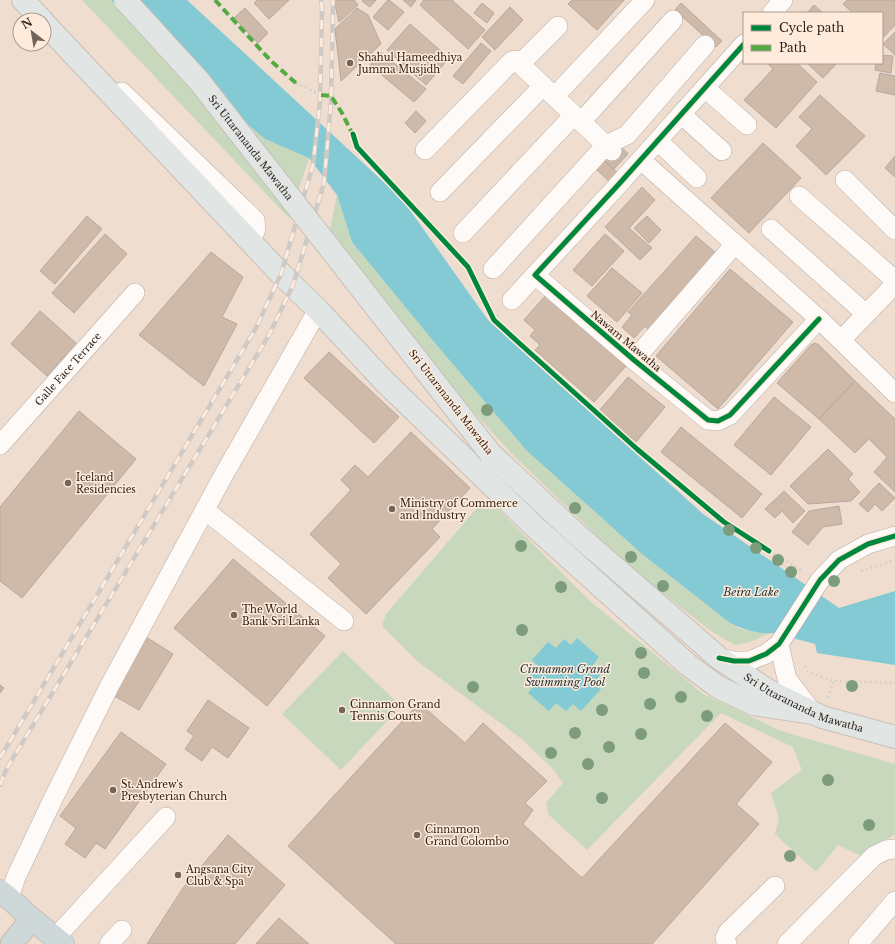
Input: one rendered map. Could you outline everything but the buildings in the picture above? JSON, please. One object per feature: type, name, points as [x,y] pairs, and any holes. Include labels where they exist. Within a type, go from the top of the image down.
[{"type":"highway","points":[[5,895],[60,941]]},
{"type":"highway","points":[[8,940],[32,919]]},
{"type":"main road","points":[[23,0],[34,12]]},
{"type":"main road","name":"Sri Uttarananda Mawatha","points":[[126,0],[199,81],[490,453],[574,532],[719,658],[769,691],[813,713],[822,717],[895,737]]},
{"type":"main road","points":[[52,31],[280,274],[318,310],[384,381],[535,527],[688,665],[718,687],[753,704],[813,713]]},
{"type":"street","points":[[34,0],[119,88],[255,220],[256,228],[254,234],[248,239]]},
{"type":"street","points":[[440,192],[645,0]]},
{"type":"street","points":[[773,12],[783,0]]},
{"type":"street","points":[[463,233],[673,20]]},
{"type":"street","points":[[520,64],[558,26]]},
{"type":"street","points":[[512,300],[535,275],[623,157],[627,135],[705,45]]},
{"type":"street","points":[[493,269],[623,157],[658,141],[743,45]]},
{"type":"street","points":[[425,150],[512,61],[515,60],[623,157],[735,244],[841,340],[895,393]]},
{"type":"street","points":[[705,88],[747,125]]},
{"type":"street","points":[[682,114],[722,151]]},
{"type":"street","points":[[658,141],[697,178]]},
{"type":"street","points":[[845,180],[895,230]]},
{"type":"street","points":[[799,196],[895,280]]},
{"type":"street","points":[[771,228],[866,314]]},
{"type":"street","points":[[634,360],[735,244]]},
{"type":"street","name":"Nawam Mawatha","points":[[535,275],[634,360],[708,420],[718,421],[730,415],[818,319]]},
{"type":"street","points":[[841,340],[895,284]]},
{"type":"street","name":"Galle Face Terrace","points":[[0,445],[135,293]]},
{"type":"street","points":[[5,895],[16,877],[56,792],[110,685],[205,510],[318,310]]},
{"type":"street","points":[[205,510],[344,621]]},
{"type":"street","points":[[719,658],[734,661],[749,661],[766,654],[782,640],[820,580],[839,560],[868,544],[895,536]]},
{"type":"street","points":[[782,640],[787,679],[813,713]]},
{"type":"street","points":[[60,941],[166,817]]},
{"type":"street","points":[[787,944],[874,856],[886,850],[895,849]]},
{"type":"street","points":[[727,944],[725,938],[728,932],[775,886]]},
{"type":"street","points":[[858,944],[895,901]]},
{"type":"street","points":[[110,944],[122,930]]},
{"type":"path","points":[[296,83],[321,95]]},
{"type":"path","points":[[769,551],[820,580]]},
{"type":"path","points":[[858,573],[895,560]]},
{"type":"path","points":[[801,660],[808,672],[833,681],[895,683]]},
{"type":"green space","points":[[82,0],[111,0],[186,72],[265,139],[309,158],[289,218]]},
{"type":"green space","points":[[337,195],[352,242],[434,342],[526,450],[642,554],[730,623],[740,629],[768,634],[750,642],[735,645],[711,631],[628,566],[514,456],[459,396],[330,229]]},
{"type":"green space","points":[[488,504],[496,507],[590,601],[703,694],[781,731],[895,764],[895,834],[861,856],[838,845],[816,872],[775,834],[779,819],[771,793],[802,770],[793,747],[721,713],[587,850],[548,814],[546,803],[563,783],[554,770],[523,740],[417,661],[382,626],[386,614],[477,508]]},
{"type":"green space","name":"Cinnamon Grand Tennis Courts","points":[[343,651],[401,706],[341,770],[282,714]]},
{"type":"water","name":"Beira Lake","points":[[111,0],[187,0],[402,199],[488,320],[703,514],[839,608],[895,591],[895,665],[817,653],[815,644],[774,633],[752,631],[730,623],[642,554],[526,450],[434,342],[352,242],[337,195],[309,158],[265,139],[186,72]]},
{"type":"water","name":"Cinnamon Grand Swimming Pool","points":[[577,638],[599,657],[592,666],[601,674],[594,682],[601,689],[581,711],[573,704],[566,711],[556,703],[549,711],[528,693],[536,683],[529,676],[538,666],[532,660],[548,642],[556,648],[564,639],[571,645]]},
{"type":"tunnel","points":[[612,151],[622,160]]},
{"type":"railway","points":[[0,758],[256,328],[281,274],[313,165],[320,102],[321,0]]},
{"type":"railway","points":[[0,785],[7,768],[269,335],[293,285],[324,183],[331,102],[333,0]]},
{"type":"marked path","points":[[215,0],[271,61],[296,83]]},
{"type":"marked path","points":[[321,95],[331,96],[342,113],[354,137]]},
{"type":"cycle path","points":[[743,45],[619,184],[535,275],[634,360],[708,420],[718,421],[730,415],[819,319]]},
{"type":"cycle path","points":[[353,134],[357,147],[468,267],[494,320],[637,449],[724,522],[769,551]]},
{"type":"cycle path","points":[[719,658],[734,661],[749,661],[766,654],[779,644],[820,580],[839,560],[868,544],[895,536]]},
{"type":"place","name":"Shahul Hameedhiya Jumma Musjidh","points":[[350,63]]},
{"type":"place","name":"Iceland Residencies","points":[[68,483]]},
{"type":"place","name":"Ministry of Commerce and Industry","points":[[392,509]]},
{"type":"place","name":"The World Bank Sri Lanka","points":[[234,615]]},
{"type":"place","name":"Cinnamon Grand Tennis Courts","points":[[342,710]]},
{"type":"place","name":"St. Andrew's Presbyterian Church","points":[[113,790]]},
{"type":"place","name":"Cinnamon Grand Colombo","points":[[417,835]]},
{"type":"place","name":"Angsana City Club & Spa","points":[[178,875]]}]
